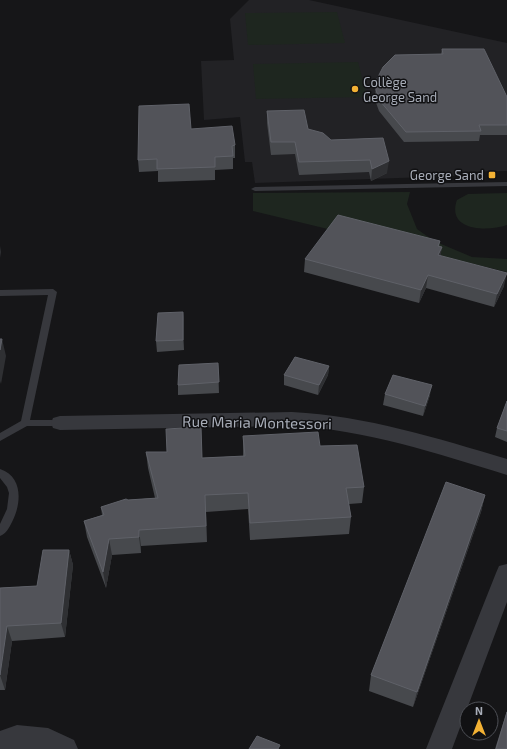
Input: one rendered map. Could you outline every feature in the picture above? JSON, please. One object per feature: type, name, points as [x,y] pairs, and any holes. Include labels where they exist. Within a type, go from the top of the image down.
[{"type":"street","name":"Rue Maria Montessori","points":[[60,422],[292,419],[324,420],[396,434],[507,467]]},
{"type":"street","points":[[439,749],[507,573]]},
{"type":"street","points":[[0,743],[17,737],[48,740],[65,749]]},
{"type":"lane","points":[[255,189],[507,184]]},
{"type":"lane","points":[[0,293],[53,292],[25,423],[0,437]]},
{"type":"lane","name":"Rue Maria Montessori","points":[[25,423],[60,422]]},
{"type":"lane","points":[[0,473],[4,475],[13,486],[15,501],[11,516],[0,532]]},
{"type":"shaded area","name":"Collège George Sand","points":[[249,0],[309,0],[507,43],[507,171],[455,172],[456,176],[255,183],[252,162],[245,162],[240,117],[204,120],[201,61],[234,60],[230,19]]},
{"type":"shaded area","points":[[337,12],[345,43],[248,45],[245,13]]},
{"type":"shaded area","points":[[358,62],[367,97],[256,99],[253,64]]},
{"type":"shaded area","points":[[410,192],[407,204],[417,229],[434,241],[472,257],[507,259],[507,272],[253,211],[253,193]]},
{"type":"shaded area","points":[[507,193],[507,225],[489,228],[470,227],[457,218],[455,210],[457,200],[468,194]]},
{"type":"building","points":[[442,49],[484,49],[507,97],[507,125],[479,125],[481,131],[406,132],[380,101],[376,90],[376,81],[383,67],[395,55],[443,54]]},
{"type":"building","points":[[189,104],[191,129],[232,126],[235,145],[232,146],[233,156],[215,157],[215,167],[157,169],[157,159],[138,160],[139,106]]},
{"type":"building","points":[[304,110],[308,129],[323,133],[331,140],[383,138],[389,161],[372,169],[370,160],[299,162],[295,142],[271,142],[267,111]]},
{"type":"building","points":[[338,215],[440,241],[438,246],[442,247],[438,255],[507,273],[497,294],[428,275],[421,290],[305,259]]},
{"type":"building","points":[[183,312],[183,340],[156,341],[158,313]]},
{"type":"building","points":[[0,339],[2,339],[0,350]]},
{"type":"building","points":[[295,357],[329,366],[319,385],[284,375]]},
{"type":"building","points":[[218,363],[219,382],[178,385],[179,365]]},
{"type":"building","points":[[393,375],[432,385],[425,406],[385,394]]},
{"type":"building","points":[[507,401],[507,431],[497,428]]},
{"type":"building","points":[[201,427],[202,458],[245,456],[243,436],[318,432],[320,446],[357,445],[364,487],[346,488],[351,517],[250,523],[248,493],[205,495],[206,526],[139,530],[139,537],[109,539],[103,572],[84,521],[104,515],[101,507],[126,499],[158,498],[146,452],[167,452],[166,429]]},
{"type":"building","points":[[446,482],[485,495],[417,692],[371,675]]},
{"type":"building","points":[[43,550],[69,550],[61,623],[7,626],[0,675],[0,588],[37,586]]},
{"type":"building","points":[[507,712],[507,749],[496,749]]},
{"type":"building","points":[[257,736],[280,745],[278,749],[249,749]]},
{"type":"place","name":"Collège George Sand","points":[[355,89]]},
{"type":"place","name":"George Sand","points":[[492,175]]}]
